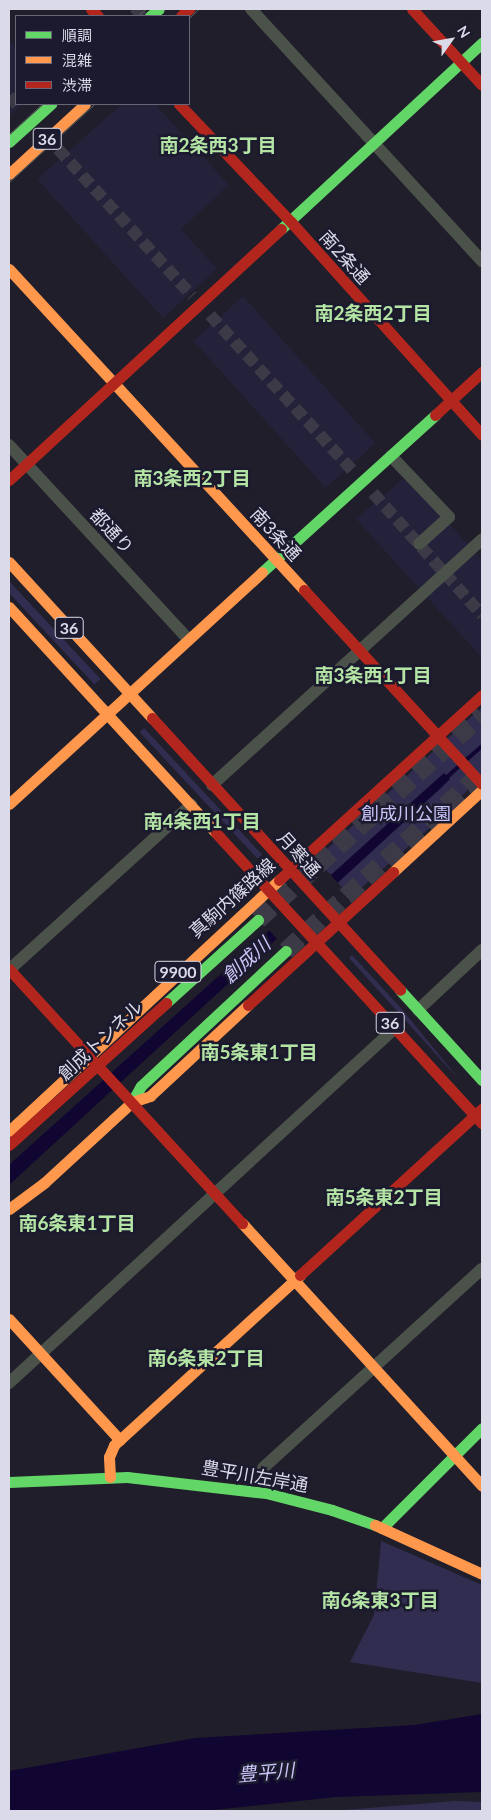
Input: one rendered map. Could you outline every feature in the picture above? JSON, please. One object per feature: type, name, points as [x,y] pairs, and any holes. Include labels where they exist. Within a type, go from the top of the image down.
[{"type":"main road","points":[[412,9],[482,85]]},
{"type":"main road","points":[[9,480],[376,144],[482,44]]},
{"type":"main road","name":"36","points":[[9,142],[49,105]]},
{"type":"main road","name":"36","points":[[9,174],[85,105]]},
{"type":"main road","name":"南2条通","points":[[180,105],[291,222],[482,436]]},
{"type":"main road","name":"南3条通","points":[[9,269],[482,784]]},
{"type":"main road","points":[[10,799],[130,695],[482,372]]},
{"type":"main road","name":"月寒通","points":[[9,562],[482,1080]]},
{"type":"main road","name":"36","points":[[9,607],[395,1028],[480,1116]]},
{"type":"main road","name":"真駒内篠路線","points":[[9,1131],[88,1054],[482,695]]},
{"type":"main road","points":[[132,1102],[150,1096],[482,790]]},
{"type":"main road","name":"創成トンネル","points":[[9,1144],[98,1066],[258,920]]},
{"type":"main road","points":[[9,1209],[44,1183],[132,1102],[140,1086],[286,951]]},
{"type":"main road","points":[[9,970],[482,1486]]},
{"type":"main road","points":[[110,1477],[111,1450],[120,1440],[295,1280],[480,1116]]},
{"type":"main road","points":[[9,1319],[120,1440]]},
{"type":"main road","points":[[382,1528],[482,1428]]},
{"type":"main road","name":"豊平川左岸通","points":[[9,1482],[110,1477],[193,1483],[266,1493],[332,1510],[382,1528],[482,1574]]},
{"type":"street","points":[[251,9],[482,260]]},
{"type":"street","name":"都通り","points":[[9,445],[189,640]]},
{"type":"street","points":[[391,456],[448,517],[419,544]]},
{"type":"street","points":[[212,785],[482,540]]},
{"type":"street","points":[[9,970],[190,805]]},
{"type":"street","points":[[418,1010],[482,950]]},
{"type":"street","points":[[9,1382],[395,1028]]},
{"type":"street","points":[[263,1468],[482,1269]]},
{"type":"shaded area","points":[[9,40],[15,47],[15,105],[22,105],[9,116]]},
{"type":"shaded area","points":[[121,105],[156,105],[229,185],[181,229],[217,269],[163,318],[37,179]]},
{"type":"shaded area","points":[[243,296],[375,443],[326,488],[193,341]]},
{"type":"shaded area","points":[[406,476],[482,560],[482,658],[356,519]]},
{"type":"green space","points":[[9,581],[100,679],[95,684],[9,593]]},
{"type":"green space","name":"創成川公園","points":[[482,707],[482,776],[425,832],[351,897],[316,859]]},
{"type":"green space","points":[[144,728],[262,855],[258,859],[140,732]]},
{"type":"green space","points":[[352,955],[401,1008],[462,1083],[349,958]]},
{"type":"green space","points":[[381,1541],[482,1585],[482,1683],[350,1662],[374,1615]]},
{"type":"green space","points":[[455,1801],[482,1802],[482,1811],[331,1811]]},
{"type":"water","points":[[444,773],[450,779],[442,787],[9,1185],[9,1165]]},
{"type":"water","name":"豊平川","points":[[482,1714],[482,1792],[336,1797],[203,1811],[9,1811],[9,1771],[195,1738],[414,1725]]},
{"type":"pier","points":[[329,873],[339,884],[279,941],[267,928]]},
{"type":"waterway","name":"創成川","points":[[466,760],[482,746]]},
{"type":"waterway","name":"創成川","points":[[444,780],[459,766]]},
{"type":"tunnel","points":[[135,15],[142,9]]},
{"type":"tunnel","points":[[9,96],[15,102]]},
{"type":"tunnel","points":[[17,105],[21,109]]},
{"type":"tunnel","points":[[58,149],[192,296]]},
{"type":"tunnel","points":[[210,315],[352,470]]},
{"type":"tunnel","points":[[373,493],[482,615]]},
{"type":"tunnel","points":[[258,920],[482,715]]},
{"type":"tunnel","points":[[286,951],[482,772]]},
{"type":"tram line","points":[[138,15],[146,9]]},
{"type":"tram line","points":[[190,17],[198,9]]},
{"type":"tram line","points":[[9,134],[41,105]]},
{"type":"tram line","points":[[9,182],[93,105]]},
{"type":"traffic: fast","points":[[151,15],[159,9]]},
{"type":"traffic: fast","points":[[281,229],[482,43]]},
{"type":"traffic: fast","points":[[9,142],[50,105]]},
{"type":"traffic: fast","points":[[262,572],[435,415]]},
{"type":"traffic: fast","points":[[166,1003],[258,920]]},
{"type":"traffic: fast","points":[[132,1102],[141,1086],[286,951]]},
{"type":"traffic: fast","points":[[400,990],[482,1080]]},
{"type":"traffic: fast","points":[[382,1528],[482,1428]]},
{"type":"traffic: fast","points":[[9,1482],[127,1477],[266,1493],[332,1510],[375,1525]]},
{"type":"traffic: slow","points":[[9,174],[84,105]]},
{"type":"traffic: slow","points":[[9,269],[304,590]]},
{"type":"traffic: slow","points":[[9,562],[152,718]]},
{"type":"traffic: slow","points":[[9,804],[262,572]]},
{"type":"traffic: slow","points":[[9,607],[216,833]]},
{"type":"traffic: slow","points":[[393,872],[482,790]]},
{"type":"traffic: slow","points":[[9,1131],[279,880]]},
{"type":"traffic: slow","points":[[9,1209],[44,1183],[132,1102],[150,1096],[248,1005]]},
{"type":"traffic: slow","points":[[242,1223],[482,1486]]},
{"type":"traffic: slow","points":[[110,1477],[109,1457],[114,1445],[300,1275]]},
{"type":"traffic: slow","points":[[9,1319],[120,1440]]},
{"type":"traffic: slow","points":[[375,1525],[482,1574]]},
{"type":"traffic: jam","points":[[91,9],[97,15]]},
{"type":"traffic: jam","points":[[182,15],[189,9]]},
{"type":"traffic: jam","points":[[412,9],[482,85]]},
{"type":"traffic: jam","points":[[180,105],[291,222],[482,435]]},
{"type":"traffic: jam","points":[[9,480],[281,229]]},
{"type":"traffic: jam","points":[[435,415],[482,372]]},
{"type":"traffic: jam","points":[[304,590],[482,784]]},
{"type":"traffic: jam","points":[[279,880],[482,695]]},
{"type":"traffic: jam","points":[[152,718],[400,990]]},
{"type":"traffic: jam","points":[[216,833],[482,1123]]},
{"type":"traffic: jam","points":[[248,1005],[393,872]]},
{"type":"traffic: jam","points":[[9,969],[242,1223]]},
{"type":"traffic: jam","points":[[9,1145],[166,1003]]},
{"type":"traffic: jam","points":[[300,1275],[482,1109]]},
{"type":"district","name":"南2条西3丁目","points":[[218,145]]},
{"type":"district","name":"南2条西2丁目","points":[[373,313]]},
{"type":"district","name":"南3条西2丁目","points":[[192,478]]},
{"type":"district","name":"南3条西1丁目","points":[[373,675]]},
{"type":"district","name":"南4条西1丁目","points":[[202,821]]},
{"type":"district","name":"南5条東1丁目","points":[[259,1052]]},
{"type":"district","name":"南5条東2丁目","points":[[384,1197]]},
{"type":"district","name":"南6条東1丁目","points":[[77,1223]]},
{"type":"district","name":"南6条東2丁目","points":[[206,1358]]},
{"type":"district","name":"南6条東3丁目","points":[[380,1600]]}]
